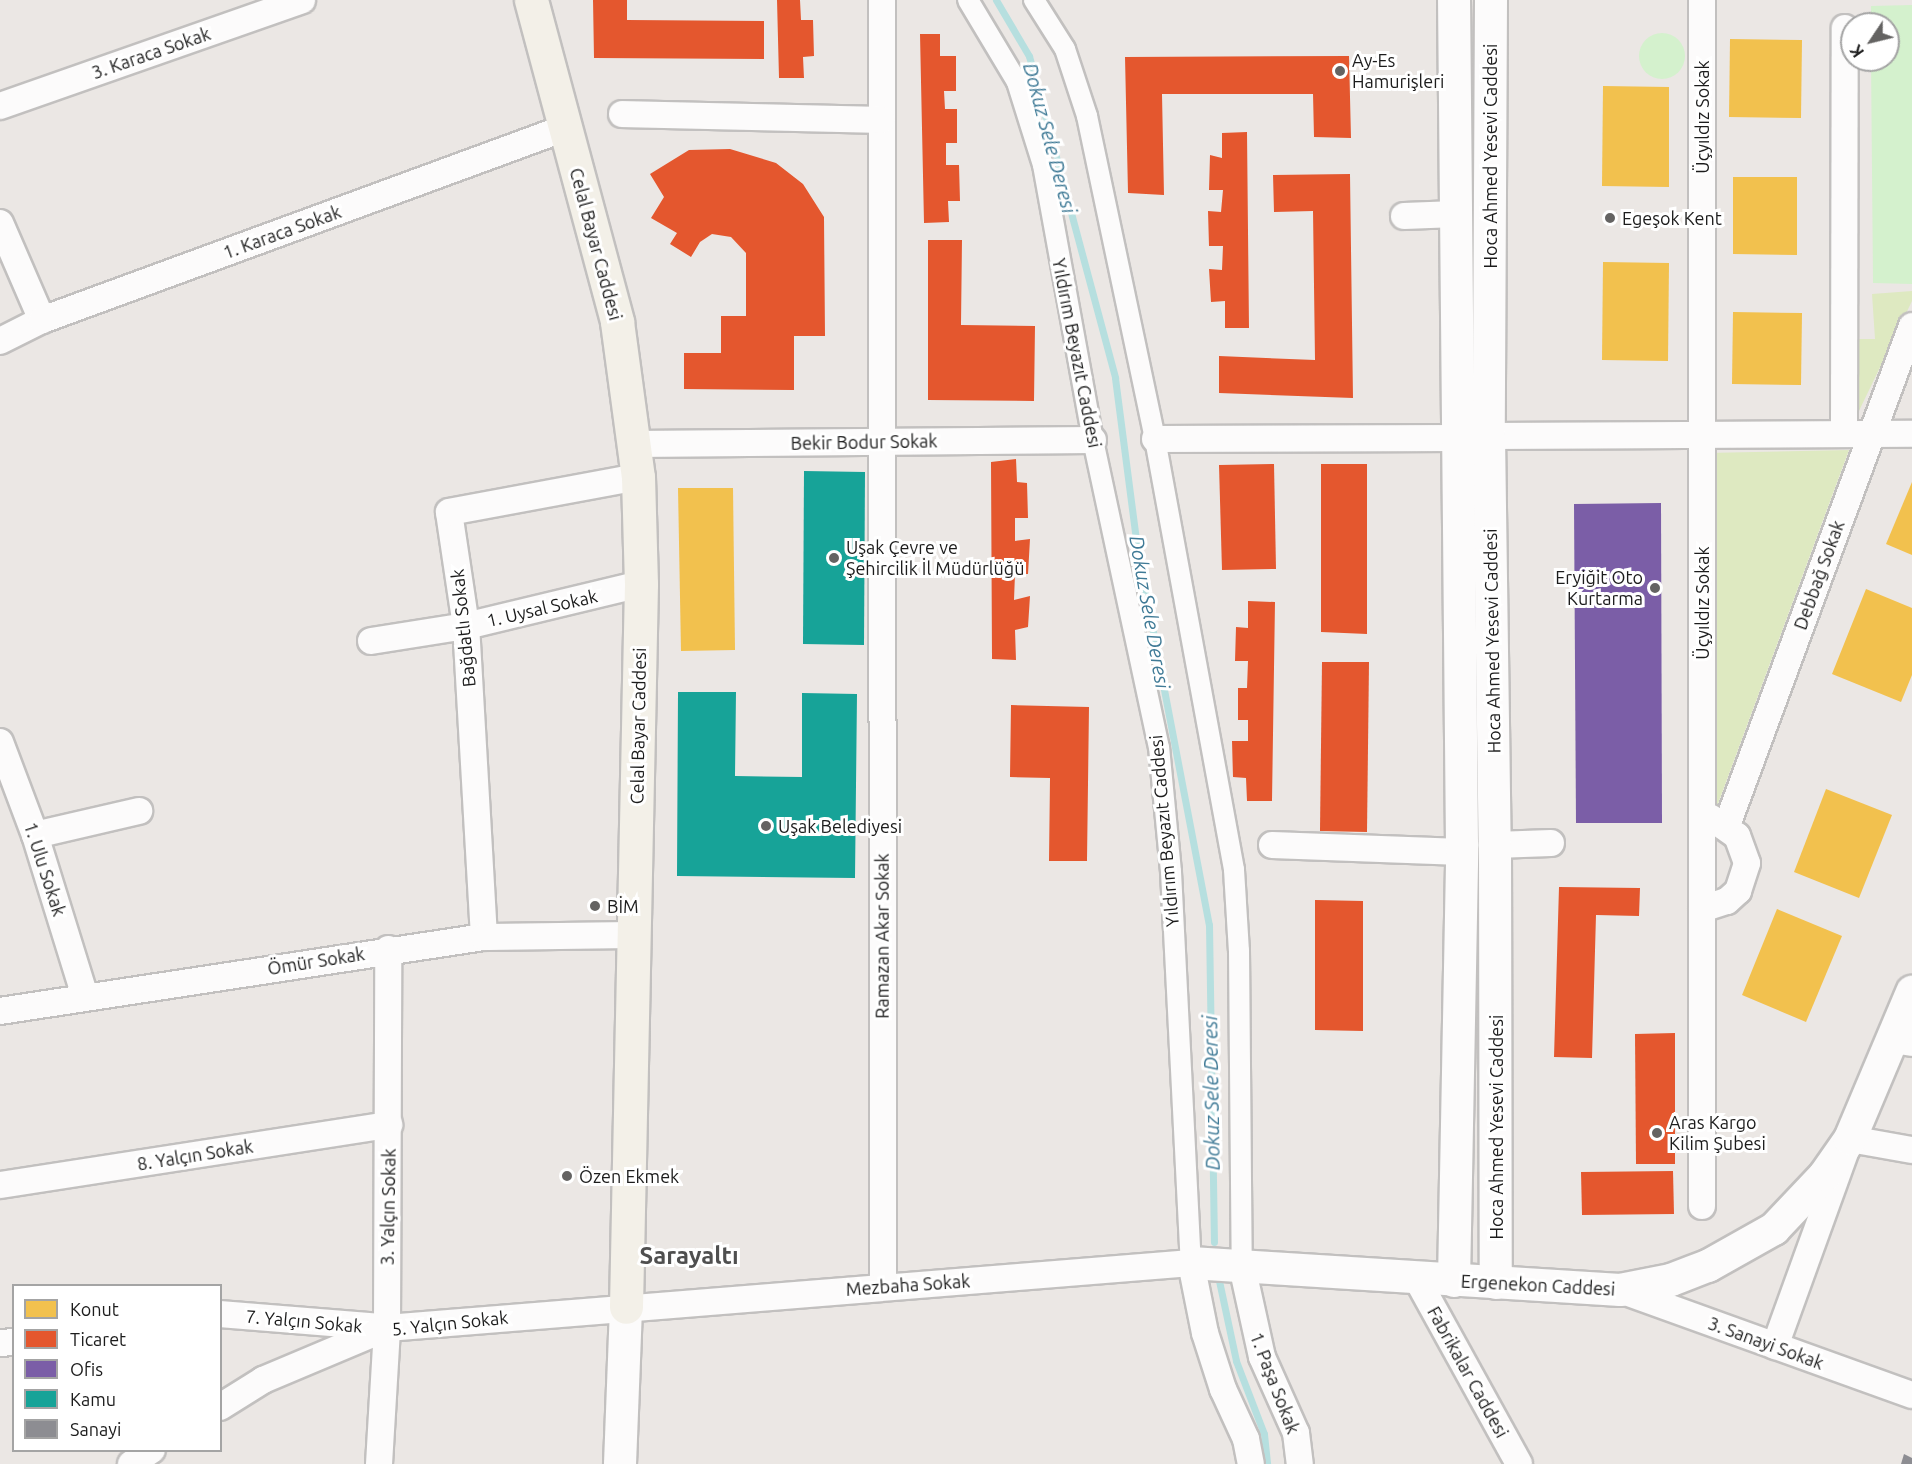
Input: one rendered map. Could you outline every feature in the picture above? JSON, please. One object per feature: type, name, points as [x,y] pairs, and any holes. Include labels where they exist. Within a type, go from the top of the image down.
[{"type":"main road","name":"Celal Bayar Caddesi","points":[[531,0],[617,322],[638,477],[641,584],[626,1307]]},
{"type":"street","name":"3. Karaca Sokak","points":[[0,106],[302,0]]},
{"type":"street","name":"Ramazan Akar Sokak","points":[[882,0],[883,1287]]},
{"type":"street","name":"Yıldırım Beyazıt Caddesi","points":[[968,0],[1017,82],[1043,165],[1093,440],[1159,747],[1171,872],[1191,1263],[1205,1333],[1222,1389],[1246,1439],[1251,1464]]},
{"type":"street","points":[[1034,0],[1065,49],[1087,116],[1155,439],[1234,870],[1239,951],[1242,1266]]},
{"type":"street","name":"Hoca Ahmed Yesevi Caddesi","points":[[1454,0],[1462,852],[1454,1281]]},
{"type":"street","name":"Hoca Ahmed Yesevi Caddesi","points":[[1491,0],[1489,436],[1495,845],[1496,1283]]},
{"type":"street","name":"Üçyıldız Sokak","points":[[1702,0],[1702,1206]]},
{"type":"street","points":[[1844,434],[1845,72]]},
{"type":"street","points":[[622,114],[882,120]]},
{"type":"street","name":"1. Karaca Sokak","points":[[0,341],[42,321],[565,128]]},
{"type":"street","points":[[1404,216],[1456,214]]},
{"type":"street","points":[[0,223],[42,321]]},
{"type":"street","name":"Debbağ Sokak","points":[[1727,825],[1912,326]]},
{"type":"street","points":[[1489,436],[1912,434]]},
{"type":"street","points":[[1155,439],[1458,438]]},
{"type":"street","name":"Bekir Bodur Sokak","points":[[635,444],[1093,440]]},
{"type":"street","name":"Bağdatlı Sokak","points":[[484,937],[466,626],[449,512],[638,477]]},
{"type":"street","name":"1. Uysal Sokak","points":[[371,640],[466,626],[641,584]]},
{"type":"street","name":"1. Ulu Sokak","points":[[3,755],[35,835],[85,997]]},
{"type":"street","points":[[35,835],[140,811]]},
{"type":"street","points":[[1702,816],[1727,825],[1744,848],[1744,877],[1727,901],[1702,909]]},
{"type":"street","points":[[1495,845],[1551,843]]},
{"type":"street","points":[[1272,845],[1462,852]]},
{"type":"street","name":"Ömür Sokak","points":[[0,1011],[388,949],[484,937],[635,935]]},
{"type":"street","name":"3. Yalçın Sokak","points":[[379,1464],[387,1328],[388,949]]},
{"type":"street","name":"Ergenekon Caddesi","points":[[1191,1263],[1620,1290],[1671,1280],[1708,1266],[1774,1229],[1825,1175],[1850,1139],[1903,1042],[1912,992]]},
{"type":"street","name":"8. Yalçın Sokak","points":[[0,1185],[389,1125]]},
{"type":"street","points":[[1775,1346],[1850,1139],[1912,1150]]},
{"type":"street","name":"Mezbaha Sokak","points":[[626,1307],[1191,1263]]},
{"type":"street","name":"1. Paşa Sokak","points":[[1242,1266],[1262,1357],[1296,1432],[1300,1464]]},
{"type":"street","name":"Fabrikalar Caddesi","points":[[1417,1279],[1519,1464]]},
{"type":"street","name":"3. Sanayi Sokak","points":[[1620,1290],[1912,1395]]},
{"type":"street","name":"5. Yalçın Sokak","points":[[222,1406],[263,1380],[387,1328],[626,1307]]},
{"type":"street","name":"Celal Bayar Caddesi","points":[[620,1464],[626,1307]]},
{"type":"street","name":"7. Yalçın Sokak","points":[[222,1314],[387,1328]]},
{"type":"street","points":[[131,1464],[149,1452]]},
{"type":"green space","points":[[1912,5],[1912,284],[1873,283],[1871,72],[1900,72],[1900,12],[1871,12],[1871,6]]},
{"type":"green space","points":[[1662,33],[1678,40],[1685,56],[1678,72],[1662,79],[1646,72],[1639,56],[1646,40]]},
{"type":"green space","points":[[1912,291],[1912,301],[1857,415],[1854,415],[1854,339],[1875,339],[1872,294]]},
{"type":"green space","points":[[1849,450],[1716,809],[1706,453]]},
{"type":"building: Konut","points":[[1730,39],[1802,40],[1801,118],[1729,117]]},
{"type":"building: Konut","points":[[1603,86],[1669,87],[1669,187],[1602,186]]},
{"type":"building: Konut","points":[[1733,177],[1797,177],[1797,255],[1733,254]]},
{"type":"building: Konut","points":[[1603,262],[1669,263],[1668,361],[1602,360]]},
{"type":"building: Konut","points":[[1733,312],[1802,313],[1801,385],[1732,384]]},
{"type":"building: Konut","points":[[1912,482],[1912,555],[1886,544]]},
{"type":"building: Konut","points":[[678,488],[733,488],[735,650],[681,651]]},
{"type":"building: Konut","points":[[1866,589],[1912,608],[1912,675],[1901,702],[1832,674]]},
{"type":"building: Konut","points":[[1826,789],[1892,815],[1859,898],[1794,872]]},
{"type":"building: Konut","points":[[1777,909],[1842,936],[1806,1022],[1742,995]]},
{"type":"building: Ticaret","points":[[593,0],[627,0],[627,20],[764,21],[764,59],[594,58]]},
{"type":"building: Ticaret","points":[[777,0],[800,0],[801,20],[813,20],[814,56],[803,57],[804,78],[779,78]]},
{"type":"building: Ticaret","points":[[920,34],[940,34],[940,56],[956,56],[956,91],[944,91],[945,109],[957,109],[957,143],[946,143],[946,165],[959,165],[960,201],[948,201],[949,222],[924,223]]},
{"type":"building: Ticaret","points":[[1349,56],[1351,138],[1314,137],[1313,94],[1162,94],[1164,195],[1128,193],[1125,57]]},
{"type":"building: Ticaret","points":[[1247,132],[1249,328],[1225,328],[1225,301],[1211,302],[1209,269],[1222,270],[1223,246],[1209,246],[1208,211],[1221,212],[1223,190],[1209,190],[1210,155],[1222,158],[1222,133]]},
{"type":"building: Ticaret","points":[[730,149],[776,163],[803,184],[824,217],[825,336],[794,336],[794,390],[684,389],[684,353],[721,353],[721,316],[746,316],[746,253],[731,237],[712,234],[700,242],[691,257],[670,244],[677,233],[651,218],[664,197],[650,174],[689,150]]},
{"type":"building: Ticaret","points":[[1350,174],[1353,398],[1219,393],[1219,356],[1315,360],[1313,211],[1274,212],[1273,175]]},
{"type":"building: Ticaret","points":[[928,240],[962,240],[961,325],[1035,326],[1034,401],[928,400]]},
{"type":"building: Ticaret","points":[[1016,459],[1017,482],[1027,483],[1028,518],[1015,518],[1015,541],[1030,539],[1028,574],[1015,574],[1014,600],[1030,596],[1028,627],[1015,630],[1016,660],[992,659],[991,462]]},
{"type":"building: Ticaret","points":[[1274,464],[1276,569],[1222,570],[1219,465]]},
{"type":"building: Ticaret","points":[[1321,464],[1367,464],[1367,634],[1321,632]]},
{"type":"building: Ticaret","points":[[1248,601],[1275,602],[1272,801],[1247,801],[1246,778],[1233,777],[1232,741],[1248,741],[1248,720],[1238,720],[1238,688],[1247,688],[1248,661],[1235,661],[1236,627],[1248,628]]},
{"type":"building: Ticaret","points":[[1322,662],[1369,662],[1367,832],[1320,831]]},
{"type":"building: Ticaret","points":[[1011,705],[1089,707],[1087,861],[1049,861],[1050,778],[1010,777]]},
{"type":"building: Ticaret","points":[[1559,887],[1640,888],[1639,916],[1596,915],[1592,1058],[1554,1057]]},
{"type":"building: Ticaret","points":[[1315,900],[1363,901],[1363,1031],[1315,1030]]},
{"type":"building: Ticaret","points":[[1675,1033],[1675,1164],[1636,1164],[1635,1034]]},
{"type":"building: Ticaret","points":[[1673,1171],[1674,1214],[1582,1215],[1581,1172]]},
{"type":"building: Ofis","points":[[1661,503],[1662,823],[1576,823],[1574,504]]},
{"type":"building: Kamu","name":"Uşak Çevre ve Şehircilik İl Müdürlüğü","points":[[804,471],[865,472],[864,645],[803,644]]},
{"type":"building: Kamu","name":"Uşak Belediyesi","points":[[678,692],[736,692],[735,776],[802,777],[802,693],[857,694],[855,878],[677,876]]},
{"type":"building: Sanayi","points":[[1904,1454],[1912,1458],[1912,1464],[1901,1464]]},
{"type":"waterway","name":"Dokuz Sele Deresi","points":[[996,0],[1029,56],[1115,378],[1137,548],[1209,925],[1214,1242]]},
{"type":"waterway","name":"Dokuz Sele Deresi","points":[[1218,1276],[1236,1361],[1264,1434],[1267,1464]]},
{"type":"place","name":"Ay-Es Hamurişleri","points":[[1340,71]]},
{"type":"place","name":"Egeşok Kent","points":[[1610,218]]},
{"type":"place","name":"Uşak Çevre ve Şehircilik İl Müdürlüğü","points":[[834,558]]},
{"type":"place","name":"Eryiğit Oto Kurtarma","points":[[1655,588]]},
{"type":"place","name":"Uşak Belediyesi","points":[[766,826]]},
{"type":"place","name":"BİM","points":[[595,906]]},
{"type":"place","name":"Aras Kargo Kilim Şubesi","points":[[1657,1133]]},
{"type":"place","name":"Özen Ekmek","points":[[567,1176]]},
{"type":"district","name":"Sarayaltı","points":[[689,1256]]}]
